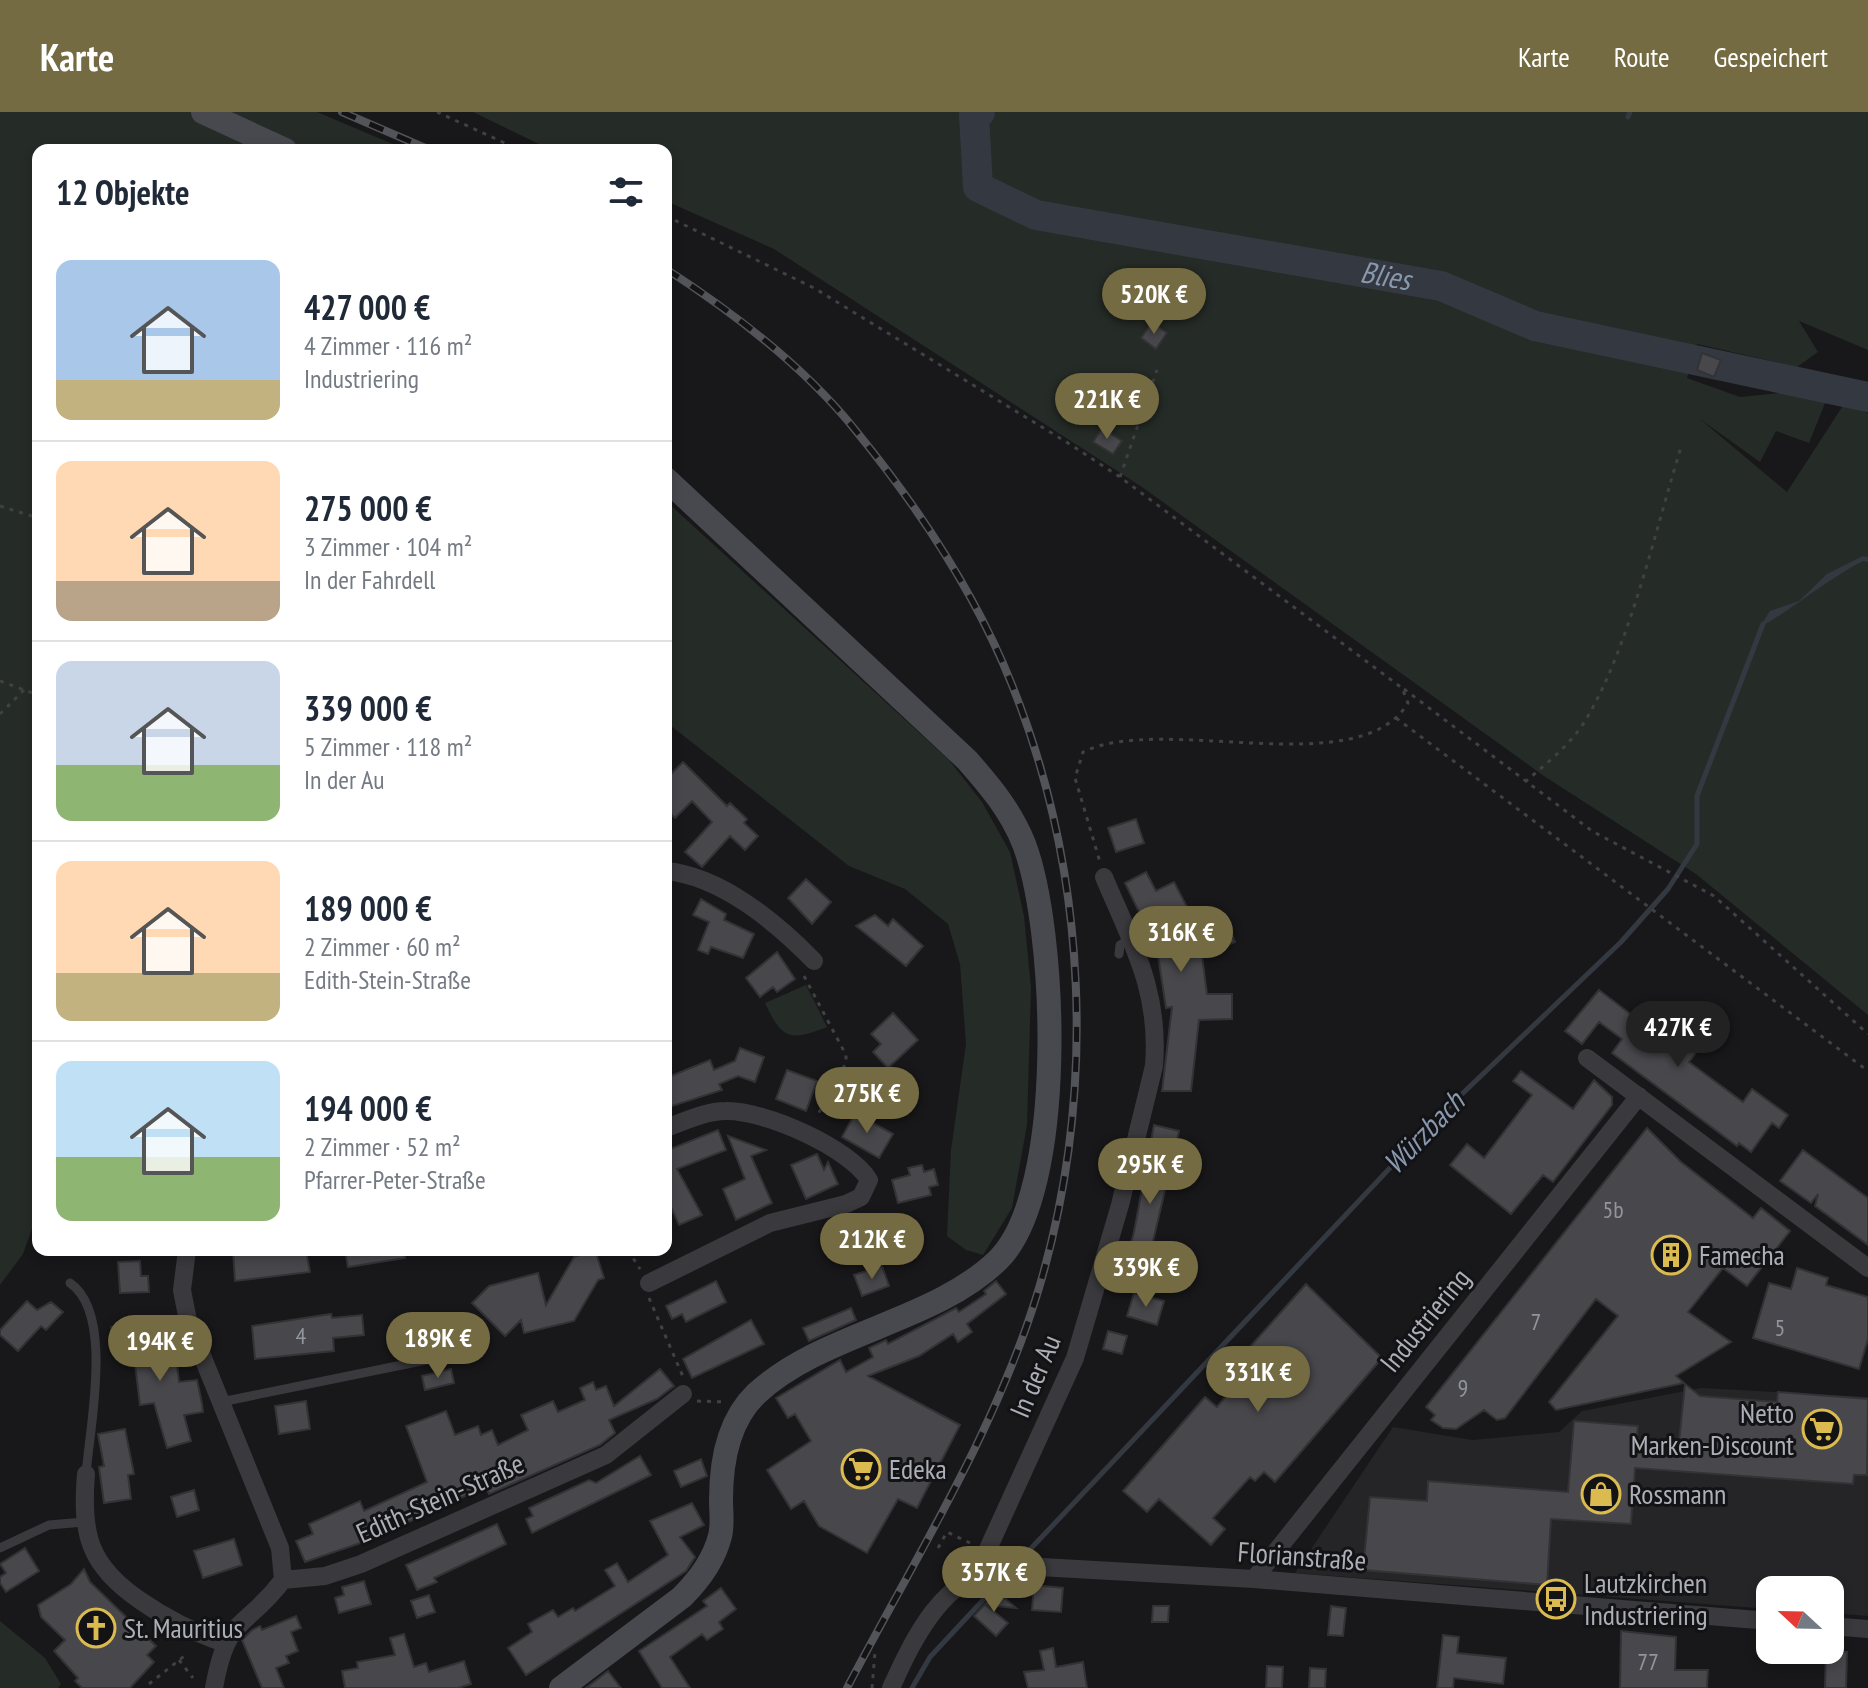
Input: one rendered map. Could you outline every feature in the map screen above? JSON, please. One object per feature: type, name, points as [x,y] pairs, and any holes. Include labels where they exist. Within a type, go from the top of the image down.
[{"type":"main road","points":[[203,112],[272,144]]},
{"type":"main road","points":[[561,1688],[682,1597],[700,1579],[720,1538],[724,1456],[744,1409],[757,1394],[807,1361],[937,1299],[996,1261],[1021,1230],[1032,1200],[1043,1142],[1048,1074],[1046,972],[1040,910],[1024,844],[1008,809],[967,760],[672,485]]},
{"type":"street","points":[[672,873],[692,878],[755,908],[808,968]]},
{"type":"street","name":"In der Au","points":[[993,1561],[1075,1358],[1132,1128],[1154,1066],[1157,1029],[1150,988],[1124,947],[1104,877]]},
{"type":"street","points":[[1587,1058],[1868,1268]]},
{"type":"street","name":"Industriering","points":[[1254,1579],[1639,1096]]},
{"type":"street","points":[[649,1283],[770,1223],[861,1197],[869,1180],[850,1158],[807,1136],[730,1110],[716,1111],[672,1126]]},
{"type":"street","points":[[186,1256],[182,1290],[188,1321],[280,1548],[283,1580],[236,1625],[224,1643],[214,1688]]},
{"type":"street","name":"Edith-Stein-Straße","points":[[283,1580],[325,1576],[361,1564],[606,1455],[683,1394]]},
{"type":"street","points":[[86,1474],[84,1522],[97,1561],[119,1586],[178,1625],[224,1643]]},
{"type":"street","points":[[891,1688],[915,1636],[930,1615],[966,1580],[993,1561]]},
{"type":"street","name":"Florianstraße","points":[[993,1561],[1756,1620]]},
{"type":"street","points":[[1844,1627],[1868,1629]]},
{"type":"lane","points":[[70,1283],[82,1291],[94,1322],[96,1354],[86,1474]]},
{"type":"lane","points":[[221,1402],[441,1357],[455,1349],[475,1327]]},
{"type":"lane","points":[[0,1548],[49,1525],[84,1522]]},
{"type":"path","points":[[437,112],[507,144]]},
{"type":"path","points":[[672,219],[814,288],[1120,477],[1592,831],[1714,896],[1868,1034]]},
{"type":"path","points":[[1120,477],[1157,370]]},
{"type":"path","points":[[1525,782],[1566,747],[1588,717],[1615,660],[1682,444]]},
{"type":"path","points":[[0,506],[32,516]]},
{"type":"path","points":[[0,681],[32,693]]},
{"type":"path","points":[[1104,877],[1075,778],[1083,752],[1103,742],[1148,739],[1327,744],[1366,734],[1396,718],[1408,703],[1402,688]]},
{"type":"path","points":[[0,714],[24,690]]},
{"type":"path","points":[[1396,718],[1868,1071]]},
{"type":"path","points":[[807,1136],[846,1063],[846,1055],[808,968]]},
{"type":"path","points":[[632,1256],[649,1283],[649,1301],[683,1375],[683,1394]]},
{"type":"path","points":[[938,1548],[947,1532],[993,1561]]},
{"type":"path","points":[[872,1688],[875,1652]]},
{"type":"path","points":[[149,1684],[188,1653]]},
{"type":"path","points":[[179,1660],[193,1678]]},
{"type":"shaded area","points":[[0,112],[317,112],[393,144],[32,144],[32,1229],[23,1254],[0,1285]]},
{"type":"shaded area","points":[[473,112],[1868,112],[1868,350],[1799,321],[1818,352],[1797,367],[1697,344],[1687,378],[1740,397],[1789,392],[1827,398],[1809,443],[1776,431],[1760,462],[1700,419],[1787,492],[1844,404],[1868,413],[1868,1015],[1696,874],[1544,776],[1142,487],[774,249],[672,204],[672,144],[539,144]]},
{"type":"shaded area","points":[[672,506],[949,760],[982,802],[1010,852],[1024,916],[1031,988],[1027,1125],[1012,1208],[983,1255],[966,1250],[947,1236],[951,1150],[966,1044],[960,964],[948,924],[905,889],[849,866],[672,727]]},
{"type":"shaded area","points":[[1863,556],[1868,557],[1868,562],[1863,561],[1849,568],[1759,628],[1770,611],[1799,601],[1827,574]]},
{"type":"shaded area","points":[[806,985],[827,1027],[804,1035],[788,1034],[777,1024],[765,1003]]},
{"type":"shaded area","points":[[1701,1388],[1868,1397],[1868,1616],[1844,1614],[1844,1576],[1756,1576],[1756,1608],[1295,1573],[1393,1427],[1472,1440],[1559,1432],[1582,1411]]},
{"type":"shaded area","points":[[0,1621],[45,1658],[61,1684],[58,1688],[0,1688]]},
{"type":"building","points":[[1152,322],[1167,333],[1156,349],[1141,338]]},
{"type":"building","points":[[1702,353],[1721,360],[1714,377],[1697,370]]},
{"type":"building","points":[[1102,428],[1122,441],[1113,454],[1093,442]]},
{"type":"building","points":[[683,762],[727,806],[730,803],[747,819],[744,823],[758,836],[745,850],[730,836],[702,867],[685,852],[712,822],[692,801],[675,818],[672,815],[672,773]]},
{"type":"building","points":[[1136,819],[1144,843],[1116,852],[1108,828]]},
{"type":"building","points":[[1146,872],[1156,891],[1174,882],[1198,928],[1210,925],[1213,935],[1230,930],[1235,942],[1202,956],[1207,994],[1232,994],[1232,1019],[1199,1020],[1191,1091],[1162,1091],[1172,1007],[1166,1008],[1157,949],[1125,883]]},
{"type":"building","points":[[806,879],[831,902],[812,924],[788,898]]},
{"type":"building","points":[[701,899],[726,914],[724,920],[754,934],[743,958],[711,947],[708,954],[698,950],[709,922],[693,915]]},
{"type":"building","points":[[875,915],[888,926],[893,919],[923,946],[906,966],[856,926]]},
{"type":"building","points":[[777,952],[795,979],[777,992],[773,987],[760,997],[746,978]]},
{"type":"building","points":[[1599,990],[1637,1019],[1650,1002],[1704,1042],[1689,1062],[1743,1102],[1752,1089],[1788,1115],[1779,1128],[1772,1123],[1751,1152],[1739,1143],[1737,1146],[1612,1053],[1622,1039],[1599,1022],[1582,1044],[1565,1031]]},
{"type":"building","points":[[893,1013],[918,1040],[888,1068],[873,1052],[881,1044],[871,1034]]},
{"type":"building","points":[[740,1048],[764,1057],[755,1082],[738,1076],[719,1084],[722,1090],[672,1106],[672,1076],[710,1060],[714,1070],[735,1061]]},
{"type":"building","points":[[787,1070],[817,1081],[806,1111],[776,1099]]},
{"type":"building","points":[[1521,1071],[1573,1109],[1594,1080],[1612,1097],[1612,1105],[1553,1182],[1543,1175],[1511,1214],[1450,1165],[1467,1144],[1484,1158],[1532,1095],[1513,1081]]},
{"type":"building","points":[[855,1113],[893,1134],[879,1158],[842,1137]]},
{"type":"building","points":[[1154,1125],[1179,1131],[1141,1292],[1119,1287],[1134,1232]]},
{"type":"building","points":[[1647,1128],[1681,1162],[1753,1218],[1761,1208],[1790,1231],[1747,1286],[1723,1268],[1688,1312],[1731,1342],[1676,1376],[1684,1383],[1556,1410],[1549,1402],[1618,1316],[1596,1299],[1505,1418],[1497,1420],[1484,1410],[1456,1429],[1443,1428],[1431,1420],[1435,1415],[1426,1407]]},
{"type":"building","points":[[718,1130],[726,1150],[677,1169],[702,1215],[679,1225],[672,1209],[672,1148]]},
{"type":"building","points":[[728,1136],[766,1150],[751,1156],[772,1203],[736,1220],[723,1189],[745,1179]]},
{"type":"building","name":"Famecha","points":[[1803,1150],[1868,1198],[1868,1245],[1815,1206],[1818,1194],[1811,1203],[1780,1181]]},
{"type":"building","points":[[817,1154],[824,1170],[828,1162],[838,1184],[806,1199],[791,1165]]},
{"type":"building","points":[[922,1165],[924,1172],[934,1169],[938,1185],[929,1187],[931,1195],[898,1203],[892,1180],[910,1175],[908,1168]]},
{"type":"building","points":[[233,1256],[307,1256],[310,1272],[235,1281]]},
{"type":"building","points":[[346,1256],[405,1256],[405,1258],[348,1267]]},
{"type":"building","points":[[597,1256],[604,1278],[598,1280],[574,1321],[524,1333],[521,1320],[505,1336],[472,1303],[489,1286],[538,1273],[546,1305],[574,1257]]},
{"type":"building","points":[[140,1261],[141,1276],[148,1276],[149,1292],[120,1293],[118,1262]]},
{"type":"building","points":[[882,1266],[889,1286],[862,1296],[854,1275]]},
{"type":"building","points":[[1797,1268],[1828,1278],[1826,1285],[1868,1297],[1868,1339],[1859,1369],[1753,1338],[1769,1283],[1791,1289]]},
{"type":"building","points":[[716,1281],[726,1302],[686,1322],[682,1314],[672,1319],[666,1306]]},
{"type":"building","name":"Edeka","points":[[996,1281],[1006,1294],[967,1324],[972,1332],[958,1342],[953,1334],[919,1356],[868,1376],[960,1425],[917,1508],[898,1499],[867,1553],[819,1526],[804,1501],[791,1509],[767,1470],[811,1441],[795,1414],[788,1418],[776,1398],[840,1360],[846,1372],[873,1357],[869,1348],[886,1340],[888,1344],[956,1308],[959,1312],[986,1294],[984,1291]]},
{"type":"building","points":[[1306,1284],[1382,1358],[1275,1482],[1264,1472],[1255,1481],[1250,1477],[1213,1518],[1225,1529],[1211,1545],[1159,1499],[1147,1512],[1123,1491],[1205,1397],[1217,1407],[1235,1385],[1224,1376]]},
{"type":"building","points":[[1134,1293],[1164,1301],[1157,1325],[1127,1316]]},
{"type":"building","points":[[27,1301],[37,1310],[51,1302],[63,1312],[46,1330],[41,1326],[18,1351],[0,1335],[0,1330]]},
{"type":"building","points":[[851,1308],[856,1320],[809,1341],[803,1328]]},
{"type":"building","points":[[331,1314],[332,1318],[362,1315],[364,1335],[333,1338],[334,1351],[255,1359],[252,1326]]},
{"type":"building","points":[[751,1320],[764,1344],[692,1378],[683,1359]]},
{"type":"building","points":[[152,1323],[156,1359],[176,1357],[179,1382],[197,1380],[203,1412],[184,1415],[191,1441],[167,1448],[154,1403],[140,1405],[133,1348],[113,1349],[111,1327]]},
{"type":"building","points":[[1108,1331],[1127,1336],[1122,1354],[1103,1349]]},
{"type":"building","points":[[451,1369],[454,1383],[425,1390],[422,1376]]},
{"type":"building","points":[[660,1369],[674,1386],[657,1399],[609,1420],[615,1433],[600,1445],[489,1494],[486,1488],[429,1510],[372,1539],[305,1562],[296,1541],[313,1534],[309,1524],[360,1501],[364,1511],[427,1482],[406,1426],[446,1411],[455,1435],[478,1426],[481,1435],[492,1430],[498,1445],[528,1430],[521,1415],[553,1401],[558,1412],[585,1400],[580,1388],[593,1382],[596,1390],[606,1386],[614,1406]]},
{"type":"building","points":[[1685,1384],[1700,1396],[1777,1402],[1778,1392],[1868,1399],[1867,1475],[1854,1475],[1853,1484],[1635,1468],[1631,1524],[1551,1519],[1547,1585],[1363,1570],[1370,1497],[1427,1501],[1428,1481],[1568,1492],[1574,1421],[1638,1426],[1637,1439],[1679,1442]]},
{"type":"building","points":[[306,1401],[310,1429],[279,1434],[275,1406]]},
{"type":"building","points":[[125,1429],[134,1474],[128,1475],[131,1499],[104,1503],[99,1467],[104,1466],[98,1434]]},
{"type":"building","points":[[640,1456],[651,1475],[532,1533],[526,1519],[533,1516],[529,1508],[589,1480],[596,1483]]},
{"type":"building","points":[[701,1459],[707,1476],[681,1487],[674,1471]]},
{"type":"building","points":[[194,1490],[199,1510],[177,1517],[171,1497]]},
{"type":"building","points":[[692,1503],[704,1525],[680,1537],[695,1557],[686,1571],[526,1675],[508,1648],[532,1632],[528,1624],[553,1610],[558,1617],[573,1608],[575,1611],[615,1586],[605,1570],[617,1563],[628,1582],[668,1555],[650,1521]]},
{"type":"building","points":[[497,1524],[506,1544],[434,1578],[437,1582],[417,1590],[406,1565]]},
{"type":"building","points":[[234,1539],[242,1565],[203,1578],[194,1551]]},
{"type":"building","points":[[25,1548],[39,1571],[6,1592],[0,1577],[6,1573],[0,1564]]},
{"type":"building","name":"St. Mauritius","points":[[84,1569],[90,1582],[156,1646],[147,1655],[154,1662],[130,1688],[82,1688],[75,1681],[78,1678],[54,1651],[65,1640],[41,1617],[38,1605],[71,1584]]},
{"type":"building","points":[[364,1581],[371,1604],[339,1613],[335,1598],[344,1595],[342,1587]]},
{"type":"building","points":[[1034,1585],[1063,1588],[1061,1612],[1032,1610]]},
{"type":"building","points":[[721,1588],[736,1609],[719,1622],[723,1629],[707,1640],[702,1634],[670,1657],[690,1688],[662,1688],[639,1651],[707,1606],[703,1601]]},
{"type":"building","points":[[997,1591],[1016,1608],[986,1605],[1008,1623],[996,1636],[974,1616]]},
{"type":"building","points":[[429,1595],[435,1612],[417,1618],[411,1601]]},
{"type":"building","points":[[1153,1606],[1169,1606],[1168,1622],[1152,1622]]},
{"type":"building","points":[[1331,1606],[1346,1608],[1343,1636],[1328,1635]]},
{"type":"building","points":[[296,1616],[301,1628],[291,1632],[298,1651],[286,1656],[289,1663],[276,1668],[284,1688],[262,1688],[242,1640],[260,1626],[262,1630]]},
{"type":"building","points":[[1621,1631],[1676,1637],[1675,1670],[1708,1670],[1707,1688],[1620,1688]]},
{"type":"building","points":[[404,1634],[414,1667],[426,1663],[429,1672],[464,1661],[471,1684],[458,1688],[345,1688],[342,1671],[358,1668],[357,1662],[395,1655],[390,1638]]},
{"type":"building","points":[[1443,1635],[1459,1637],[1457,1653],[1506,1658],[1503,1684],[1454,1678],[1453,1688],[1437,1688]]},
{"type":"building","points":[[1053,1648],[1056,1667],[1083,1662],[1087,1688],[1028,1688],[1024,1672],[1044,1670],[1040,1651]]},
{"type":"building","points":[[1844,1652],[1847,1652],[1846,1688],[1825,1688],[1826,1664],[1844,1664]]},
{"type":"building","points":[[1267,1666],[1283,1667],[1282,1688],[1266,1688]]},
{"type":"building","points":[[1310,1668],[1326,1669],[1325,1688],[1309,1688]]},
{"type":"building","points":[[608,1671],[621,1688],[586,1688]]},
{"type":"waterway","name":"Blies","points":[[980,112],[974,115],[978,187],[1036,215],[1441,286],[1535,326],[1868,397]]},
{"type":"waterway","points":[[1628,117],[1630,112]]},
{"type":"waterway","name":"Würzbach","points":[[1021,1559],[1439,1116],[1621,942],[1668,889],[1697,844],[1697,796],[1763,624]]},
{"type":"waterway","name":"Würzbach","points":[[912,1688],[930,1657],[1011,1570]]},
{"type":"railway","points":[[342,112],[416,144]]},
{"type":"railway","points":[[672,273],[767,342],[836,407],[879,460],[944,552],[998,651],[1012,685],[1037,757],[1056,832],[1069,907],[1076,984],[1076,1061],[1070,1138],[1058,1214],[1039,1288],[1001,1392],[978,1442],[847,1688]]},
{"type":"place","name":"Famecha","points":[[1671,1255]]},
{"type":"place","name":"Netto Marken-Discount","points":[[1822,1429]]},
{"type":"place","name":"Edeka","points":[[861,1469]]},
{"type":"place","name":"Rossmann","points":[[1601,1494]]},
{"type":"place","name":"Lautzkirchen Industriering","points":[[1556,1599]]},
{"type":"place","name":"St. Mauritius","points":[[96,1628]]}]
